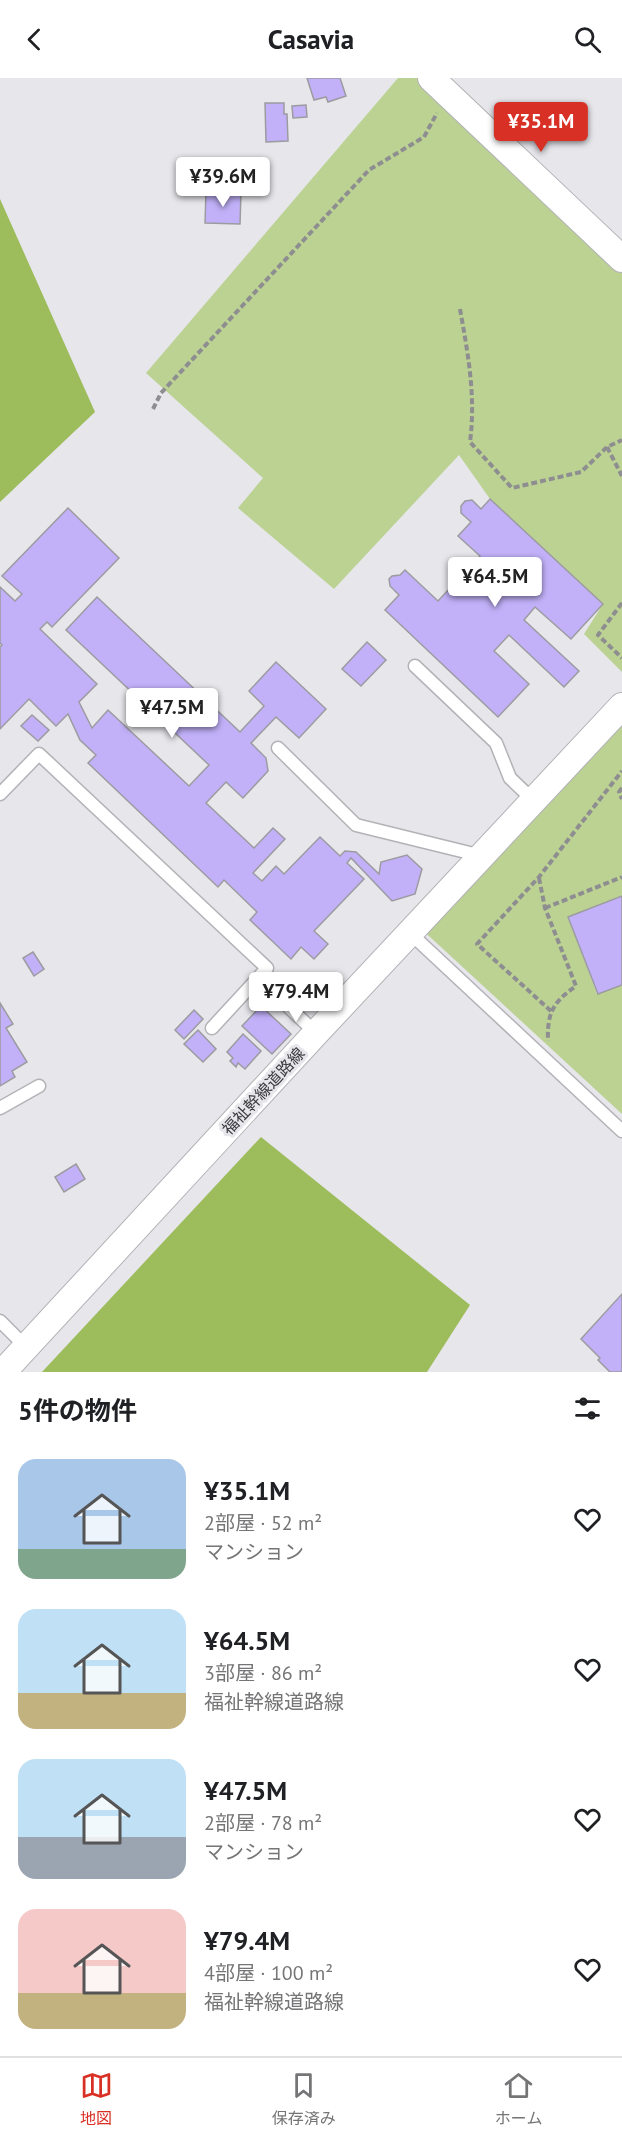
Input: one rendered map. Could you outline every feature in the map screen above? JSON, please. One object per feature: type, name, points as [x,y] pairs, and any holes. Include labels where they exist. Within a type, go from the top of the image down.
[{"type":"street","points":[[439,86],[622,259]]},
{"type":"street","name":"福祉幹線道路線","points":[[3,1372],[622,706]]},
{"type":"lane","points":[[415,666],[496,743],[510,778],[534,801]]},
{"type":"lane","points":[[278,748],[356,825],[483,856]]},
{"type":"lane","points":[[0,794],[39,754],[267,968],[212,1028]]},
{"type":"lane","points":[[410,933],[622,1131]]},
{"type":"lane","points":[[258,978],[316,1033]]},
{"type":"lane","points":[[0,1108],[39,1086]]},
{"type":"lane","points":[[0,1321],[26,1347]]},
{"type":"path","points":[[153,409],[161,393],[369,170],[424,137],[439,86]]},
{"type":"path","points":[[460,309],[471,366],[473,417],[470,442],[512,488],[581,472],[607,447],[622,440]]},
{"type":"path","points":[[607,447],[622,476]]},
{"type":"path","points":[[622,603],[598,635],[622,658]]},
{"type":"path","points":[[551,1011],[477,944],[539,878],[622,771]]},
{"type":"path","points":[[622,788],[619,792],[622,800]]},
{"type":"path","points":[[545,908],[622,877]]},
{"type":"path","points":[[539,878],[545,908],[576,986],[560,997],[551,1011],[548,1030],[549,1063]]},
{"type":"green space","points":[[398,78],[431,78],[622,259],[622,672],[584,634],[603,604],[490,499],[459,455],[334,589],[238,508],[263,478],[146,373]]},
{"type":"green space","points":[[0,199],[95,412],[0,502]]},
{"type":"green space","points":[[622,708],[622,896],[568,917],[597,994],[622,985],[622,1114],[417,925]]},
{"type":"green space","points":[[261,1137],[470,1305],[427,1372],[42,1372]]},
{"type":"building","points":[[307,78],[340,78],[346,96],[328,102],[326,97],[314,100]]},
{"type":"building","points":[[265,103],[284,103],[284,114],[287,114],[288,141],[266,142]]},
{"type":"building","points":[[306,105],[307,117],[293,118],[292,106]]},
{"type":"building","points":[[206,191],[241,192],[240,224],[205,223]]},
{"type":"building","points":[[490,499],[603,604],[571,639],[535,607],[524,620],[579,671],[564,687],[509,635],[494,651],[529,684],[498,717],[385,610],[399,595],[390,586],[389,579],[400,575],[405,570],[438,601],[480,556],[458,536],[471,522],[461,513],[461,506],[465,501],[472,500],[481,509]]},
{"type":"building","points":[[68,508],[119,558],[52,627],[47,622],[40,629],[97,684],[79,702],[92,728],[108,710],[189,786],[209,765],[66,630],[97,597],[240,732],[264,706],[249,691],[276,662],[326,709],[299,738],[276,717],[251,743],[266,758],[268,771],[243,798],[226,782],[206,803],[254,848],[273,828],[285,839],[253,873],[262,881],[276,866],[284,874],[320,837],[340,856],[345,851],[356,852],[379,874],[381,862],[407,855],[422,869],[415,894],[392,901],[351,858],[347,863],[364,879],[314,931],[328,944],[314,959],[301,947],[291,959],[250,920],[257,912],[224,880],[218,887],[88,763],[96,755],[80,740],[68,714],[56,726],[29,699],[0,729],[0,647],[2,645],[0,643],[0,587],[15,601],[22,594],[2,576]]},
{"type":"building","points":[[367,642],[386,660],[361,686],[342,669]]},
{"type":"building","points":[[32,715],[49,730],[38,741],[21,726]]},
{"type":"building","points":[[622,896],[622,985],[598,994],[568,917]]},
{"type":"building","points":[[33,952],[44,969],[34,976],[23,958]]},
{"type":"building","points":[[0,1003],[13,1024],[6,1028],[27,1062],[12,1071],[15,1077],[0,1086]]},
{"type":"building","points":[[261,1006],[291,1034],[272,1054],[242,1026]]},
{"type":"building","points":[[194,1010],[203,1019],[184,1039],[175,1030]]},
{"type":"building","points":[[198,1030],[216,1049],[203,1062],[184,1044]]},
{"type":"building","points":[[243,1034],[261,1051],[245,1069],[238,1063],[236,1067],[230,1061],[233,1058],[227,1052]]},
{"type":"building","points":[[76,1164],[85,1179],[64,1192],[55,1177]]},
{"type":"building","points":[[622,1294],[622,1372],[610,1372],[581,1339]]}]
